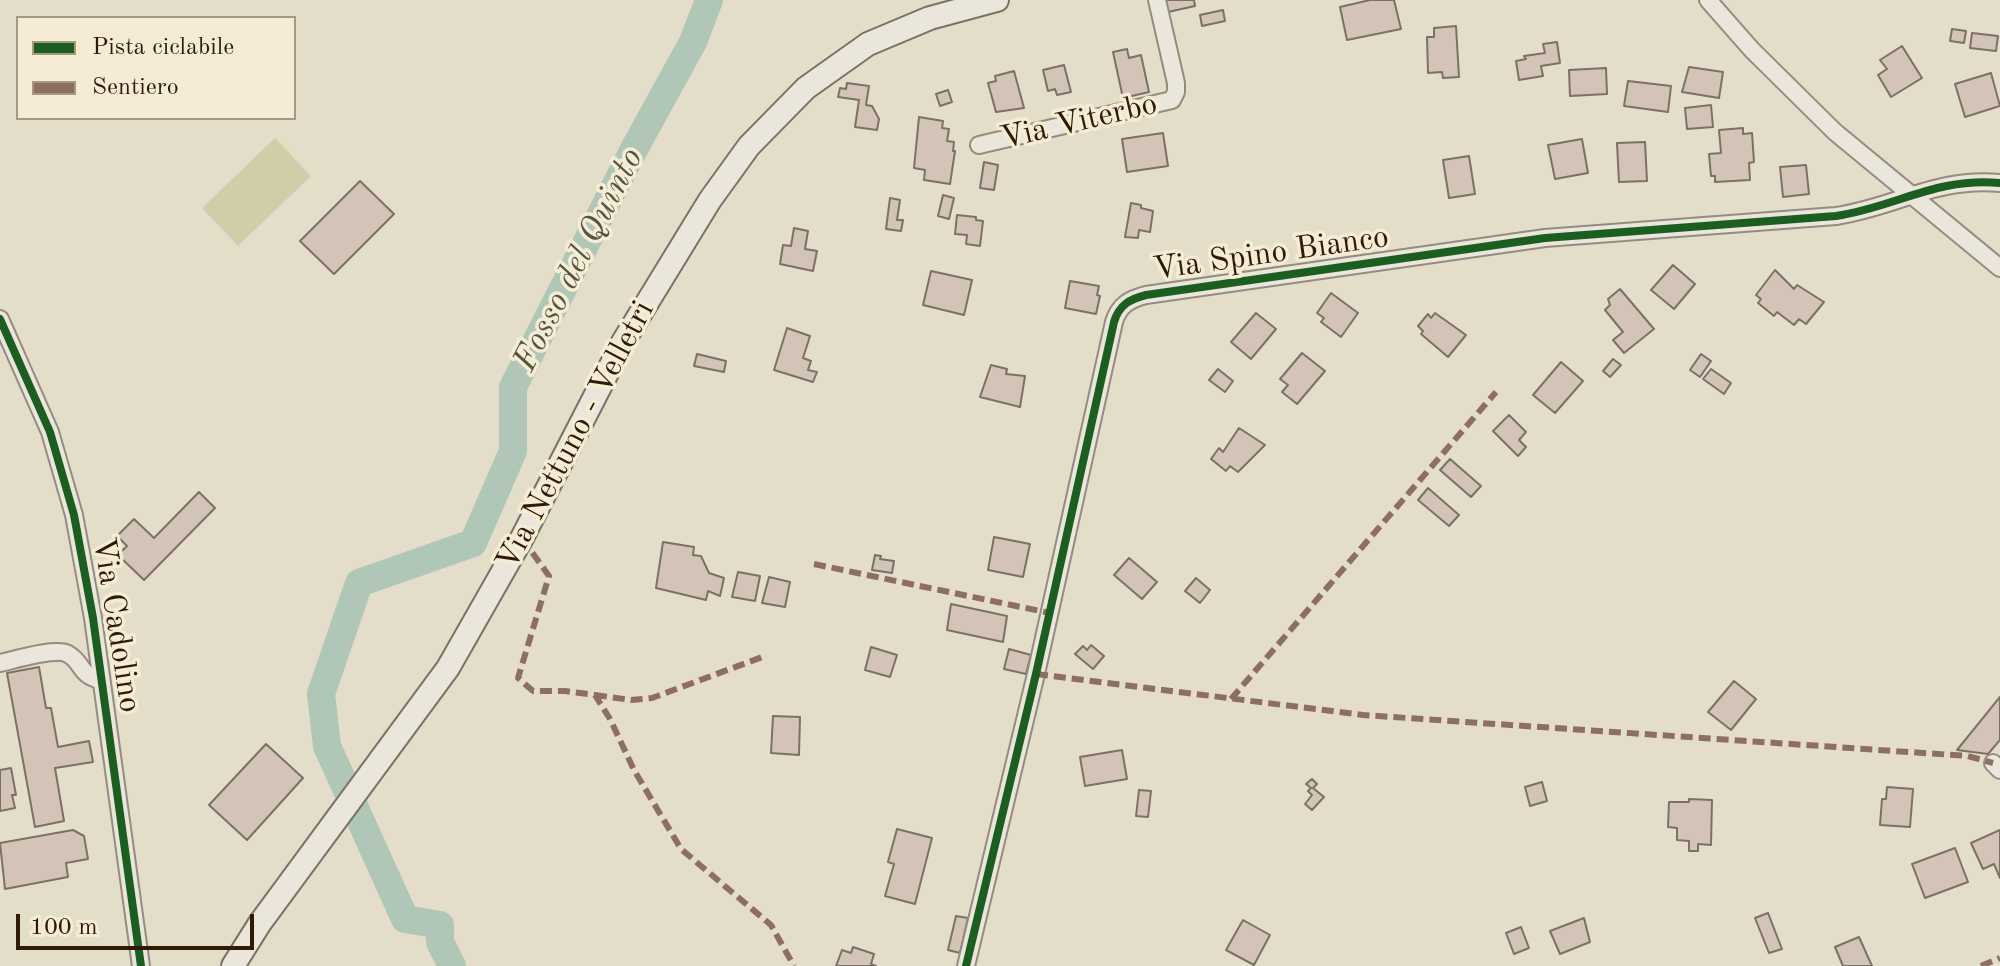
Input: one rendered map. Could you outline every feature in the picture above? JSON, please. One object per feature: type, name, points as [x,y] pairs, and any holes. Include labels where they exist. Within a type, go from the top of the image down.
[{"type":"main road","name":"Via Nettuno - Velletri","points":[[238,957],[334,821],[424,702],[464,642],[522,538],[627,334],[710,200],[756,138],[813,82],[868,44],[922,20],[997,0]]},
{"type":"street","name":"Via Viterbo","points":[[979,145],[1172,100],[1176,83],[1157,0]]},
{"type":"street","points":[[1708,0],[1752,50],[1824,122],[2000,268]]},
{"type":"street","points":[[1911,194],[1958,182],[2000,183]]},
{"type":"street","name":"Via Spino Bianco","points":[[966,966],[1036,674],[1114,322],[1124,304],[1146,295],[1545,238],[1836,216],[1874,208],[1911,194]]},
{"type":"street","name":"Via Cadolino","points":[[0,319],[41,410],[67,485],[83,563],[140,959],[152,966]]},
{"type":"street","points":[[0,663],[61,651],[72,657],[86,675],[101,680]]},
{"type":"street","points":[[218,966],[238,957]]},
{"type":"shaded area","points":[[275,138],[311,176],[238,246],[202,208]]},
{"type":"building","points":[[1165,0],[1194,0],[1195,6],[1168,12]]},
{"type":"building","points":[[1370,0],[1394,0],[1401,29],[1347,40],[1340,7]]},
{"type":"building","points":[[1223,10],[1225,21],[1202,26],[1200,15]]},
{"type":"building","points":[[1456,26],[1459,77],[1443,78],[1442,72],[1428,73],[1427,37],[1434,37],[1434,28]]},
{"type":"building","points":[[1952,29],[1966,31],[1964,43],[1950,41]]},
{"type":"building","points":[[1972,33],[1998,36],[1996,51],[1970,48]]},
{"type":"building","points":[[1557,42],[1560,63],[1541,66],[1543,76],[1519,80],[1516,61],[1526,59],[1524,56],[1545,53],[1543,44]]},
{"type":"building","points":[[1902,46],[1922,78],[1891,97],[1878,75],[1887,69],[1880,60]]},
{"type":"building","points":[[1127,49],[1129,58],[1141,55],[1149,92],[1123,98],[1113,52]]},
{"type":"building","points":[[1064,65],[1071,92],[1057,95],[1055,89],[1048,91],[1043,70]]},
{"type":"building","points":[[1689,67],[1723,72],[1719,98],[1682,92]]},
{"type":"building","points":[[1606,68],[1607,94],[1570,96],[1569,70]]},
{"type":"building","points":[[1014,71],[1024,108],[996,112],[988,83],[996,81],[995,76]]},
{"type":"building","points":[[1991,73],[2000,106],[1965,117],[1955,84]]},
{"type":"building","points":[[1628,81],[1671,86],[1668,112],[1624,106]]},
{"type":"building","points":[[847,83],[869,86],[866,105],[872,106],[879,119],[877,130],[855,127],[859,100],[838,97],[840,88],[846,89]]},
{"type":"building","points":[[948,90],[952,102],[940,106],[936,94]]},
{"type":"building","points":[[1711,105],[1713,127],[1687,129],[1685,108]]},
{"type":"building","points":[[919,117],[943,121],[942,128],[949,129],[947,141],[954,142],[955,151],[950,184],[924,180],[925,170],[914,168]]},
{"type":"building","points":[[1743,128],[1743,134],[1752,133],[1754,162],[1749,163],[1750,180],[1715,182],[1715,176],[1711,176],[1709,154],[1721,153],[1719,130]]},
{"type":"building","points":[[1163,133],[1168,166],[1127,172],[1122,139]]},
{"type":"building","points":[[1582,139],[1588,173],[1555,179],[1548,145]]},
{"type":"building","points":[[1645,142],[1647,181],[1619,182],[1617,143]]},
{"type":"building","points":[[1469,156],[1475,194],[1449,198],[1443,160]]},
{"type":"building","points":[[984,162],[998,165],[994,190],[980,188]]},
{"type":"building","points":[[1806,165],[1809,194],[1783,197],[1780,167]]},
{"type":"building","points":[[360,181],[394,214],[334,274],[300,241]]},
{"type":"building","points":[[943,195],[954,198],[949,219],[938,216]]},
{"type":"building","points":[[890,198],[900,200],[897,220],[903,220],[901,231],[886,229]]},
{"type":"building","points":[[1131,203],[1153,211],[1150,232],[1139,230],[1138,238],[1125,237]]},
{"type":"building","points":[[957,215],[983,221],[980,246],[966,244],[967,235],[955,234]]},
{"type":"building","points":[[794,228],[808,231],[805,249],[817,251],[813,271],[780,264],[783,245],[791,246]]},
{"type":"building","points":[[1673,265],[1695,284],[1674,309],[1651,290]]},
{"type":"building","points":[[1775,270],[1794,289],[1797,285],[1824,302],[1806,324],[1799,319],[1794,325],[1777,312],[1774,316],[1758,303],[1761,299],[1756,295]]},
{"type":"building","points":[[931,271],[972,280],[964,315],[923,305]]},
{"type":"building","points":[[1070,281],[1099,286],[1096,314],[1065,308]]},
{"type":"building","points":[[1620,289],[1654,329],[1624,353],[1613,340],[1623,332],[1605,310],[1610,305],[1608,299]]},
{"type":"building","points":[[1331,293],[1358,313],[1341,337],[1321,322],[1324,318],[1317,313]]},
{"type":"building","points":[[1256,313],[1276,329],[1251,359],[1231,342]]},
{"type":"building","points":[[1435,313],[1466,335],[1448,357],[1421,334],[1423,331],[1418,326],[1428,314],[1431,318]]},
{"type":"building","points":[[787,328],[810,336],[803,358],[811,361],[808,370],[817,372],[813,382],[774,370]]},
{"type":"building","points":[[1302,353],[1325,371],[1297,404],[1282,392],[1288,385],[1280,379]]},
{"type":"building","points":[[697,354],[726,361],[724,372],[694,366]]},
{"type":"building","points":[[1701,354],[1711,361],[1700,377],[1690,370]]},
{"type":"building","points":[[1613,359],[1621,365],[1610,377],[1603,371]]},
{"type":"building","points":[[1561,362],[1583,381],[1555,413],[1533,395]]},
{"type":"building","points":[[991,365],[1007,369],[1006,374],[1025,376],[1020,407],[980,397]]},
{"type":"building","points":[[1218,369],[1233,381],[1225,392],[1209,380]]},
{"type":"building","points":[[1711,369],[1731,383],[1724,394],[1703,379]]},
{"type":"building","points":[[1509,415],[1526,432],[1519,440],[1526,447],[1518,456],[1493,431]]},
{"type":"building","points":[[1239,428],[1265,445],[1238,472],[1230,466],[1226,471],[1211,459],[1219,448],[1223,452]]},
{"type":"building","points":[[1450,459],[1481,486],[1471,497],[1440,470]]},
{"type":"building","points":[[1428,488],[1459,515],[1449,526],[1418,500]]},
{"type":"building","points":[[199,492],[215,508],[144,580],[118,555],[127,546],[117,536],[134,519],[154,538]]},
{"type":"building","points":[[994,537],[1030,544],[1023,577],[988,570]]},
{"type":"building","points":[[663,542],[694,547],[693,555],[701,556],[709,573],[724,578],[720,596],[708,591],[706,600],[656,588]]},
{"type":"building","points":[[875,555],[894,561],[892,573],[872,570]]},
{"type":"building","points":[[1129,558],[1157,582],[1142,599],[1114,575]]},
{"type":"building","points":[[738,572],[760,576],[755,601],[732,597]]},
{"type":"building","points":[[769,577],[790,582],[785,607],[762,603]]},
{"type":"building","points":[[1196,578],[1210,590],[1200,603],[1185,591]]},
{"type":"building","points":[[951,604],[1007,616],[1003,642],[947,630]]},
{"type":"building","points":[[1091,645],[1104,656],[1093,669],[1075,654],[1083,646],[1087,650]]},
{"type":"building","points":[[871,647],[897,655],[890,677],[865,670]]},
{"type":"building","points":[[1009,649],[1031,655],[1026,674],[1004,669]]},
{"type":"building","points":[[39,667],[46,708],[51,708],[58,747],[89,741],[93,762],[55,768],[64,821],[35,827],[7,673]]},
{"type":"building","points":[[1734,681],[1756,699],[1731,730],[1708,712]]},
{"type":"building","points":[[2000,697],[2000,740],[1988,754],[1957,750]]},
{"type":"building","points":[[773,716],[800,717],[799,755],[771,753]]},
{"type":"building","points":[[266,744],[303,778],[247,840],[209,805]]},
{"type":"building","points":[[1122,750],[1127,779],[1085,786],[1080,757]]},
{"type":"building","points":[[11,768],[15,808],[0,811],[0,770]]},
{"type":"building","points":[[1312,779],[1317,784],[1313,788],[1324,797],[1312,810],[1305,804],[1312,795],[1308,791],[1311,788],[1306,784]]},
{"type":"building","points":[[1542,782],[1547,801],[1530,806],[1525,787]]},
{"type":"building","points":[[1887,787],[1913,789],[1910,827],[1880,825],[1882,799],[1886,799]]},
{"type":"building","points":[[1139,790],[1151,791],[1148,817],[1136,816]]},
{"type":"building","points":[[1689,799],[1712,800],[1711,845],[1698,844],[1698,851],[1689,851],[1689,841],[1677,840],[1677,828],[1668,827],[1669,802],[1689,802]]},
{"type":"building","points":[[897,829],[932,838],[915,904],[885,896],[894,864],[888,862]]},
{"type":"building","points":[[73,830],[84,836],[88,859],[66,863],[68,877],[5,889],[0,843]]},
{"type":"building","points":[[2000,830],[2000,878],[1994,864],[1983,869],[1971,843]]},
{"type":"building","points":[[1955,848],[1968,882],[1925,898],[1912,864]]},
{"type":"building","points":[[1768,913],[1782,949],[1769,953],[1755,918]]},
{"type":"building","points":[[956,916],[968,918],[960,953],[948,950]]},
{"type":"building","points":[[1584,918],[1590,942],[1560,954],[1550,931]]},
{"type":"building","points":[[1243,920],[1270,935],[1254,965],[1226,950]]},
{"type":"building","points":[[1521,927],[1529,948],[1514,954],[1506,933]]},
{"type":"building","points":[[1859,937],[1872,966],[1843,966],[1835,947]]},
{"type":"building","points":[[853,947],[874,954],[871,964],[876,966],[836,966],[842,950],[851,953]]},
{"type":"waterway","name":"Fosso del Quinto","points":[[452,966],[440,942],[440,925],[405,919],[327,746],[321,694],[359,583],[473,543],[513,451],[513,387],[633,151],[693,42],[709,0]]},
{"type":"marked path","points":[[1231,699],[1496,392]]},
{"type":"marked path","points":[[522,538],[549,576],[518,678],[533,691],[595,695],[634,770],[681,849],[771,925],[794,966]]},
{"type":"marked path","points":[[814,564],[1050,613]]},
{"type":"marked path","points":[[595,695],[631,700],[652,698],[765,656]]},
{"type":"marked path","points":[[1036,674],[1363,715],[1968,756],[1993,763]]},
{"type":"marked path","points":[[1981,966],[2000,958]]},
{"type":"cycle path","points":[[966,966],[1036,674],[1114,322],[1126,304],[1146,295],[1545,238],[1836,216],[1936,188],[1977,182],[2000,183]]},
{"type":"cycle path","points":[[0,319],[50,432],[74,515],[93,618],[141,966]]}]
